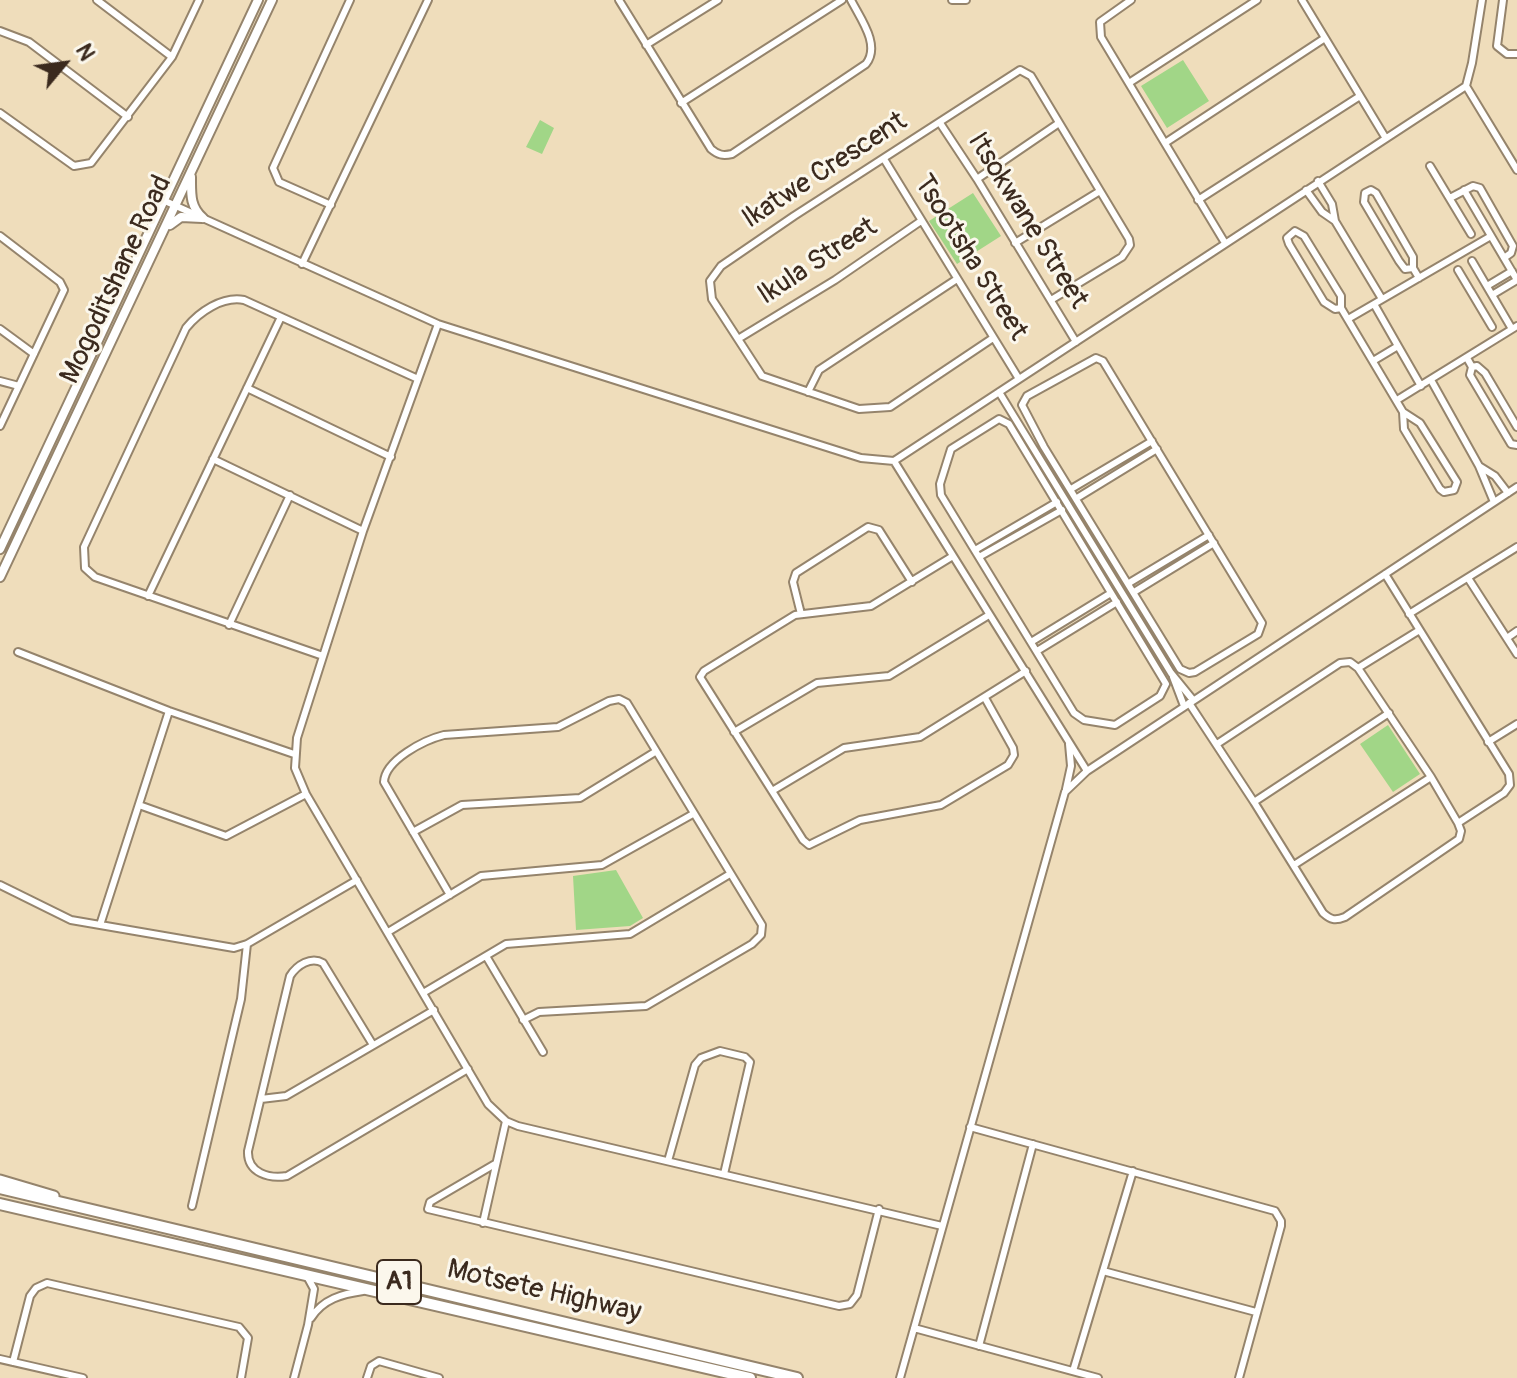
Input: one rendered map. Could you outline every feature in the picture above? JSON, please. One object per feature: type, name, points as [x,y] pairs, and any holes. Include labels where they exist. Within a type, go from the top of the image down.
[{"type":"highway","name":"Motsete Highway","points":[[0,1188],[797,1378]]},
{"type":"highway","name":"Motsete Highway","points":[[0,1206],[750,1378]]},
{"type":"main road","name":"Mogoditshane Road","points":[[0,549],[258,0]]},
{"type":"main road","name":"Mogoditshane Road","points":[[0,577],[272,0]]},
{"type":"main road","points":[[191,173],[192,202],[203,218]]},
{"type":"main road","points":[[165,230],[181,217],[203,218]]},
{"type":"main road","points":[[0,1180],[123,1217]]},
{"type":"street","points":[[97,0],[172,57]]},
{"type":"street","points":[[0,113],[74,166],[80,167],[94,161],[172,57],[199,0]]},
{"type":"street","points":[[331,205],[279,182],[273,168],[350,0]]},
{"type":"street","points":[[302,264],[428,0]]},
{"type":"street","points":[[619,0],[681,103],[711,149],[719,155],[732,154],[866,64],[871,57],[871,43],[851,0]]},
{"type":"street","points":[[646,45],[718,0]]},
{"type":"street","points":[[681,103],[842,0]]},
{"type":"street","points":[[952,0],[966,0]]},
{"type":"street","points":[[1131,0],[1104,18],[1098,27],[1101,37],[1225,243]]},
{"type":"street","points":[[1129,83],[1257,0]]},
{"type":"street","points":[[1302,0],[1385,137]]},
{"type":"street","points":[[1482,0],[1466,86],[1517,170]]},
{"type":"street","points":[[1503,0],[1497,46],[1507,54],[1517,54]]},
{"type":"street","points":[[0,31],[29,42],[128,117]]},
{"type":"street","points":[[1165,143],[1325,38]]},
{"type":"street","name":"Ikatwe Crescent","points":[[993,338],[890,407],[859,409],[762,376],[712,299],[710,281],[721,266],[794,216],[1020,70],[1031,76],[1129,239],[1129,249],[1122,257],[1051,300]]},
{"type":"street","points":[[165,201],[438,324],[861,458],[894,461],[1466,86]]},
{"type":"street","points":[[1198,200],[1360,96]]},
{"type":"street","name":"Itsokwane Street","points":[[940,123],[1076,342]]},
{"type":"street","points":[[977,179],[1059,123]]},
{"type":"street","name":"Tsootsha Street","points":[[884,159],[1019,379]]},
{"type":"street","points":[[1430,166],[1471,234]]},
{"type":"street","points":[[1318,181],[1332,204],[1335,221],[1382,299]]},
{"type":"street","points":[[1450,198],[1473,186],[1480,188],[1513,246],[1511,253],[1504,258]]},
{"type":"street","points":[[1306,190],[1322,212],[1335,221]]},
{"type":"street","points":[[1413,268],[1405,269],[1364,202],[1365,193],[1371,190],[1376,193],[1413,257],[1413,268],[1419,278]]},
{"type":"street","points":[[1464,190],[1517,280],[1480,307]]},
{"type":"street","points":[[1015,243],[1100,191]]},
{"type":"street","name":"Ikula Street","points":[[738,339],[835,280],[921,221]]},
{"type":"street","points":[[1383,233],[1395,225]]},
{"type":"street","points":[[1341,308],[1335,309],[1324,302],[1289,244],[1287,238],[1295,231],[1304,236],[1341,296],[1341,308],[1397,400],[1403,412],[1404,429],[1440,489],[1444,492],[1454,490],[1457,482],[1420,423],[1403,412]]},
{"type":"street","points":[[0,236],[64,288],[0,426]]},
{"type":"street","points":[[1348,319],[1491,236]]},
{"type":"street","points":[[1470,290],[1510,268],[1517,260]]},
{"type":"street","points":[[1397,400],[1514,328],[1472,261]]},
{"type":"street","points":[[1458,270],[1492,327]]},
{"type":"street","points":[[1464,279],[1478,270]]},
{"type":"street","points":[[808,392],[819,370],[957,279]]},
{"type":"street","points":[[323,656],[95,577],[85,568],[82,554],[186,328],[199,314],[228,299],[244,300],[418,379]]},
{"type":"street","points":[[1374,304],[1421,386]]},
{"type":"street","points":[[1485,316],[1500,308]]},
{"type":"street","points":[[148,596],[281,317]]},
{"type":"street","points":[[438,324],[363,531],[297,738],[295,768],[306,794],[488,1104],[506,1121],[942,1226]]},
{"type":"street","points":[[0,329],[34,354]]},
{"type":"street","points":[[1373,361],[1398,346]]},
{"type":"street","points":[[1096,358],[1103,361],[1152,441],[1260,619],[1260,631],[1204,668],[1189,673],[1180,669],[1044,447],[1022,401],[1049,381],[1096,358]]},
{"type":"street","points":[[1467,358],[1472,367],[1470,375],[1511,444],[1517,445]]},
{"type":"street","points":[[1472,367],[1481,368],[1517,427]]},
{"type":"street","points":[[1431,380],[1479,466],[1494,502]]},
{"type":"street","points":[[0,381],[19,386]]},
{"type":"street","points":[[247,388],[391,457]]},
{"type":"street","points":[[999,392],[1062,510],[1151,641],[1329,919],[1338,920],[1459,839],[1461,831],[1458,823],[1431,777],[1358,668],[1350,662],[1340,663],[1217,744]]},
{"type":"street","points":[[1492,412],[1504,404]]},
{"type":"street","points":[[1002,419],[1009,424],[1033,454],[1164,680],[1166,688],[1160,696],[1119,723],[1111,725],[1077,716],[940,492],[945,461],[951,449],[995,420],[1002,419]]},
{"type":"street","points":[[1071,489],[1152,441]]},
{"type":"street","points":[[1033,454],[1044,447]]},
{"type":"street","points":[[1077,498],[1157,449]]},
{"type":"street","points":[[213,459],[363,531]]},
{"type":"street","points":[[894,461],[1087,771]]},
{"type":"street","points":[[1479,466],[1495,476],[1508,493]]},
{"type":"street","points":[[1065,792],[1087,771],[1517,487]]},
{"type":"street","points":[[229,625],[290,495]]},
{"type":"street","points":[[977,554],[1057,502]]},
{"type":"street","points":[[977,554],[1062,510]]},
{"type":"street","points":[[801,614],[793,582],[798,570],[868,527],[879,530],[912,582]]},
{"type":"street","points":[[1129,583],[1209,535]]},
{"type":"street","points":[[1090,549],[1103,541]]},
{"type":"street","points":[[1134,592],[1214,543]]},
{"type":"street","points":[[1409,614],[1517,547]]},
{"type":"street","points":[[953,556],[866,608],[801,614],[789,618],[700,674],[734,732],[809,845],[860,820],[941,805],[1012,760],[1011,741],[985,698]]},
{"type":"street","points":[[1385,574],[1509,774],[1510,785],[1504,793],[1458,823]]},
{"type":"street","points":[[1468,578],[1517,654]]},
{"type":"street","points":[[1031,642],[1111,593]]},
{"type":"street","points":[[1037,651],[1117,602]]},
{"type":"street","points":[[734,732],[817,683],[889,676],[989,615]]},
{"type":"street","points":[[1358,668],[1418,631]]},
{"type":"street","points":[[1507,638],[1517,631]]},
{"type":"street","points":[[1144,645],[1160,635]]},
{"type":"street","points":[[18,652],[169,711],[294,754]]},
{"type":"street","points":[[772,791],[844,748],[920,737],[1026,671]]},
{"type":"street","points":[[450,895],[384,782],[384,774],[392,763],[436,737],[562,726],[609,701],[619,699],[627,703],[762,925],[761,935],[752,944],[646,1006],[539,1012],[523,1020]]},
{"type":"street","points":[[100,925],[169,711]]},
{"type":"street","points":[[1254,802],[1389,713]]},
{"type":"street","points":[[1488,742],[1517,724]]},
{"type":"street","points":[[900,1378],[1065,792],[1071,766],[1068,741]]},
{"type":"street","points":[[413,832],[462,805],[580,798],[655,752]]},
{"type":"street","points":[[1294,865],[1431,777]]},
{"type":"street","points":[[139,805],[226,836],[306,794]]},
{"type":"street","points":[[388,932],[488,875],[605,865],[693,814]]},
{"type":"street","points":[[423,993],[510,942],[630,934],[730,874]]},
{"type":"street","points":[[0,885],[71,920],[234,948],[247,944],[357,880]]},
{"type":"street","points":[[192,1206],[241,999],[247,944]]},
{"type":"street","points":[[486,956],[543,1052]]},
{"type":"street","points":[[373,1045],[323,963],[318,960],[302,964],[290,976],[247,1158],[258,1172],[287,1176],[468,1069]]},
{"type":"street","points":[[261,1099],[286,1096],[434,1010]]},
{"type":"street","points":[[668,1161],[695,1065],[707,1053],[720,1051],[745,1057],[750,1062],[724,1174]]},
{"type":"street","points":[[483,1223],[506,1121]]},
{"type":"street","points":[[970,1127],[1270,1208],[1279,1215],[1281,1226],[1239,1378]]},
{"type":"street","points":[[979,1346],[1033,1144]]},
{"type":"street","points":[[495,1164],[430,1202],[431,1212],[845,1306],[857,1295],[879,1209]]},
{"type":"street","points":[[1073,1371],[1133,1171]]},
{"type":"street","points":[[1103,1271],[1256,1312]]},
{"type":"street","points":[[294,1378],[314,1289],[303,1274]]},
{"type":"street","points":[[13,1362],[30,1296],[36,1288],[47,1283],[239,1327],[248,1338],[241,1378]]},
{"type":"street","points":[[308,1325],[314,1313],[329,1300],[368,1290]]},
{"type":"street","points":[[914,1328],[1098,1378]]},
{"type":"street","points":[[0,1359],[83,1378]]},
{"type":"street","points":[[367,1378],[371,1366],[379,1361],[439,1378]]},
{"type":"green space","points":[[1183,60],[1209,101],[1167,128],[1141,86]]},
{"type":"green space","points":[[540,120],[554,128],[542,154],[526,147]]},
{"type":"green space","points":[[973,193],[1001,236],[957,264],[929,221]]},
{"type":"green space","points":[[1388,725],[1420,774],[1393,792],[1360,744]]},
{"type":"green space","points":[[616,870],[643,918],[630,926],[576,930],[573,876]]}]
